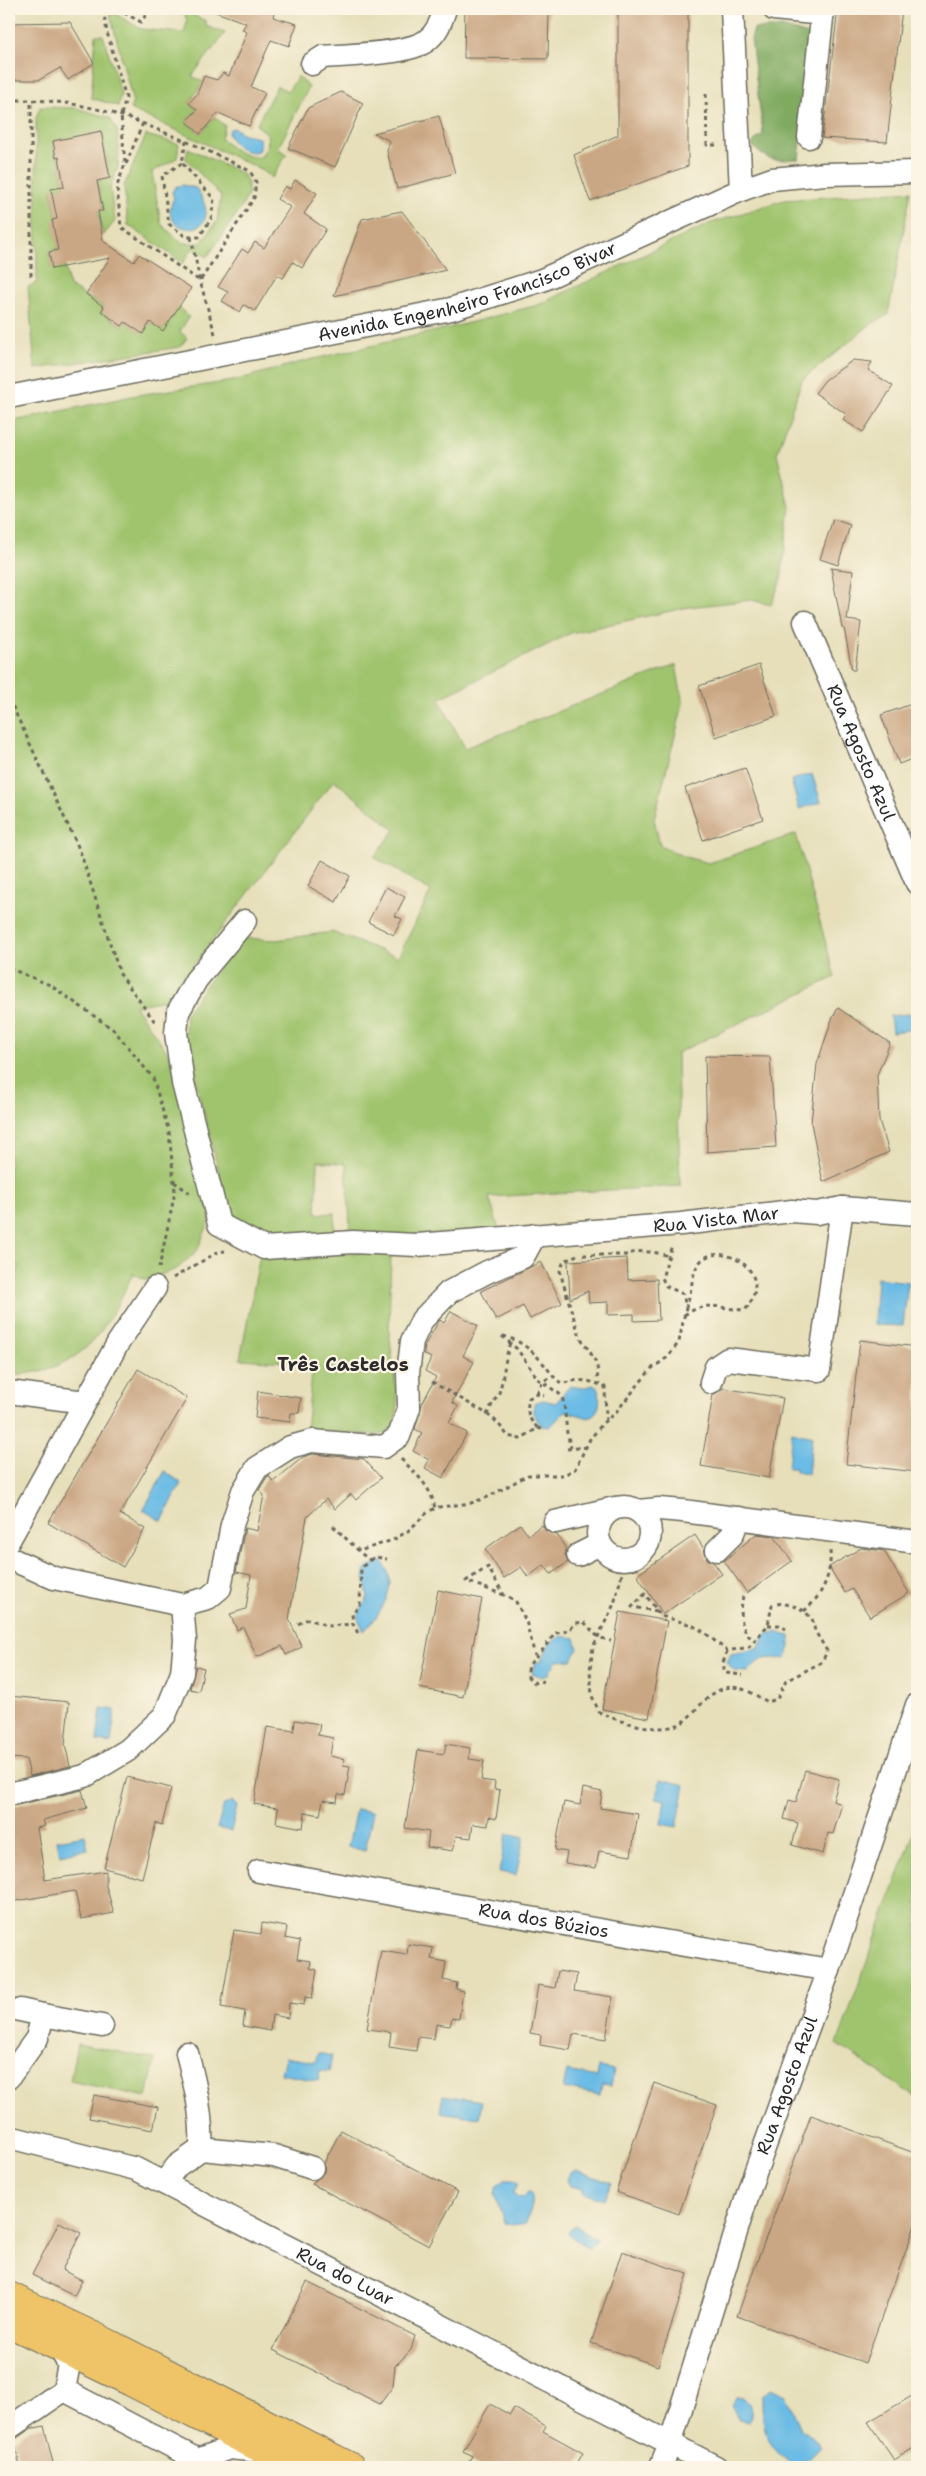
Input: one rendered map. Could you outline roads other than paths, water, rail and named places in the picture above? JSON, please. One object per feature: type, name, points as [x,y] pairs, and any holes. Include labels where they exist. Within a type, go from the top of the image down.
[{"type":"main road","points":[[9,2296],[104,2341],[351,2467]]},
{"type":"main road","points":[[9,2323],[296,2467]]},
{"type":"street","points":[[312,64],[323,57],[410,49],[424,42],[439,28],[445,9]]},
{"type":"street","points":[[732,9],[741,190]]},
{"type":"street","points":[[774,9],[823,12],[809,137]]},
{"type":"street","name":"Avenida Engenheiro Francisco Bivar","points":[[9,397],[451,309],[542,280],[741,190],[772,179],[912,169]]},
{"type":"street","name":"Rua Agosto Azul","points":[[806,622],[917,883]]},
{"type":"street","name":"Rua Vista Mar","points":[[245,921],[196,980],[178,1012],[176,1033],[183,1083],[219,1224],[264,1248],[352,1242],[417,1245],[681,1224],[792,1211],[817,1213],[842,1208],[917,1214]]},
{"type":"street","points":[[711,1382],[716,1367],[728,1359],[819,1370],[842,1208]]},
{"type":"street","points":[[9,1558],[54,1578],[182,1605],[208,1598],[220,1588],[232,1525],[244,1491],[257,1468],[290,1447],[312,1441],[384,1447],[399,1436],[409,1408],[408,1373],[412,1341],[422,1320],[449,1292],[487,1272],[523,1257],[525,1236]]},
{"type":"street","points":[[9,1540],[118,1343],[155,1288]]},
{"type":"street","points":[[9,1392],[85,1402]]},
{"type":"street","points":[[555,1522],[627,1510],[659,1509],[917,1542]]},
{"type":"street","points":[[627,1510],[646,1520],[649,1538],[641,1552],[626,1559],[611,1555],[600,1544],[598,1526],[602,1518],[627,1510]]},
{"type":"street","points":[[717,1550],[732,1535],[739,1518]]},
{"type":"street","points":[[578,1554],[600,1544]]},
{"type":"street","points":[[9,1794],[85,1776],[128,1750],[165,1715],[182,1673],[185,1640],[182,1605]]},
{"type":"street","name":"Rua Agosto Azul","points":[[661,2467],[670,2444],[751,2184],[829,1970],[917,1705]]},
{"type":"street","name":"Rua dos Búzios","points":[[259,1871],[829,1970]]},
{"type":"street","points":[[20,2010],[102,2026]]},
{"type":"street","points":[[9,2078],[37,2038],[42,2015]]},
{"type":"street","points":[[187,2053],[197,2091],[202,2135],[201,2149]]},
{"type":"street","name":"Rua do Luar","points":[[9,2137],[136,2169],[716,2467]]},
{"type":"street","points":[[164,2183],[177,2166],[201,2149],[274,2156],[312,2168]]},
{"type":"street","points":[[9,2428],[64,2390],[69,2364],[57,2346]]},
{"type":"street","points":[[64,2390],[198,2460],[229,2448],[266,2452]]},
{"type":"water","points":[[235,128],[241,133],[260,139],[260,147],[257,152],[243,150],[233,142],[228,134],[230,129]]},
{"type":"water","points":[[182,185],[196,188],[205,206],[205,218],[199,225],[191,228],[181,227],[173,221],[170,211],[174,198],[172,192],[175,187]]},
{"type":"water","points":[[812,774],[821,802],[799,809],[791,780]]},
{"type":"water","points":[[917,1013],[917,1029],[892,1032],[890,1016]]},
{"type":"water","points":[[877,1278],[908,1282],[903,1326],[874,1325]]},
{"type":"water","points":[[593,1385],[599,1389],[600,1398],[598,1409],[593,1415],[589,1418],[565,1411],[550,1427],[541,1426],[534,1414],[534,1403],[543,1400],[556,1403],[570,1386],[582,1388]]},
{"type":"water","points":[[792,1432],[812,1437],[808,1474],[795,1472],[795,1468],[788,1468]]},
{"type":"water","points":[[165,1471],[181,1483],[162,1521],[143,1510]]},
{"type":"water","points":[[381,1561],[387,1569],[390,1578],[387,1598],[377,1616],[364,1631],[357,1616],[368,1597],[364,1577],[367,1567]]},
{"type":"water","points":[[776,1632],[790,1635],[790,1646],[786,1659],[764,1659],[756,1663],[748,1672],[734,1671],[727,1662],[731,1654],[758,1649],[766,1634]]},
{"type":"water","points":[[561,1636],[575,1638],[578,1649],[572,1660],[556,1661],[548,1675],[541,1677],[532,1674],[535,1663],[542,1660],[549,1644]]},
{"type":"water","points":[[101,1708],[115,1710],[111,1743],[97,1741]]},
{"type":"water","points":[[660,1779],[685,1785],[677,1827],[661,1824],[665,1800],[656,1798]]},
{"type":"water","points":[[232,1801],[237,1806],[231,1831],[217,1828],[224,1805]]},
{"type":"water","points":[[356,1809],[373,1812],[365,1851],[348,1847]]},
{"type":"water","points":[[507,1833],[524,1837],[516,1875],[499,1872]]},
{"type":"water","points":[[85,1835],[88,1849],[60,1855],[57,1840]]},
{"type":"water","points":[[318,2053],[332,2056],[329,2072],[320,2070],[318,2081],[281,2074],[285,2057],[315,2062]]},
{"type":"water","points":[[599,2067],[614,2070],[611,2086],[602,2085],[600,2095],[563,2088],[567,2071],[597,2077]]},
{"type":"water","points":[[443,2095],[482,2101],[479,2118],[440,2112]]},
{"type":"water","points":[[576,2170],[611,2183],[604,2200],[583,2193],[583,2189],[570,2186],[567,2180],[570,2173]]},
{"type":"water","points":[[504,2180],[513,2180],[519,2183],[513,2193],[518,2197],[523,2198],[529,2191],[531,2195],[531,2208],[524,2225],[504,2223],[495,2195],[497,2186]]},
{"type":"water","points":[[575,2225],[596,2240],[589,2249],[568,2234]]},
{"type":"water","points":[[771,2388],[786,2395],[801,2429],[815,2440],[820,2448],[806,2462],[792,2464],[776,2450],[767,2435],[764,2426],[762,2395]]},
{"type":"water","points":[[738,2396],[744,2397],[751,2405],[751,2417],[748,2422],[738,2420],[732,2405]]},
{"type":"district","name":"Três Castelos","points":[[343,1364]]}]
